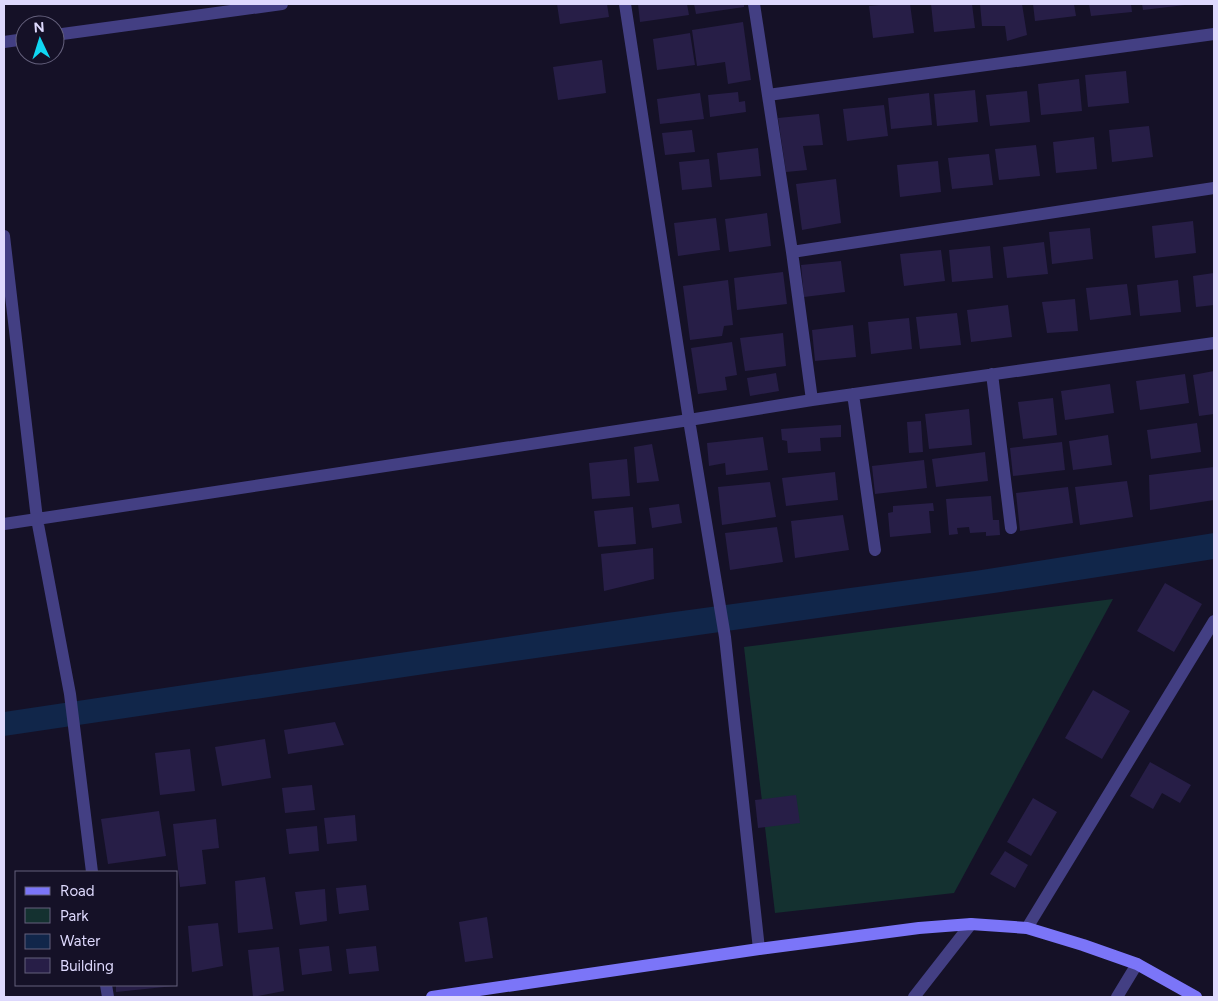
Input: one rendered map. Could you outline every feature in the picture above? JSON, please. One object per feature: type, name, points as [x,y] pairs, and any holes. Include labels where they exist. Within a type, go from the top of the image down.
[{"type":"street","points":[[65,34],[282,4]]},
{"type":"street","points":[[625,4],[689,420],[725,637],[759,949]]},
{"type":"street","points":[[754,4],[792,252],[812,400]]},
{"type":"street","points":[[768,95],[1214,34]]},
{"type":"street","points":[[792,252],[1214,188]]},
{"type":"street","points":[[4,236],[37,519],[70,694],[92,871]]},
{"type":"street","points":[[4,524],[812,400],[1214,343]]},
{"type":"street","points":[[992,374],[1011,528]]},
{"type":"street","points":[[853,394],[874,550]]},
{"type":"street","points":[[1027,928],[1214,621]]},
{"type":"street","points":[[914,997],[970,924]]},
{"type":"street","points":[[432,997],[759,949],[919,928],[970,924],[1027,928],[1083,944],[1137,964],[1196,997]]},
{"type":"street","points":[[1117,997],[1137,964]]},
{"type":"green space","points":[[1113,599],[954,893],[775,913],[744,647]]},
{"type":"water","points":[[1214,533],[1214,559],[1001,592],[4,736],[4,712],[667,613],[975,571]]},
{"type":"building","points":[[557,4],[607,4],[609,17],[560,24]]},
{"type":"building","points":[[638,4],[687,4],[689,15],[640,22]]},
{"type":"building","points":[[694,4],[744,4],[744,7],[696,14]]},
{"type":"building","points":[[910,4],[914,33],[873,38],[869,6]]},
{"type":"building","points":[[931,4],[972,4],[975,28],[934,32]]},
{"type":"building","points":[[980,4],[1022,4],[1027,35],[1007,41],[1005,26],[982,26]]},
{"type":"building","points":[[1033,4],[1074,4],[1076,16],[1035,21]]},
{"type":"building","points":[[1089,4],[1131,4],[1132,12],[1091,16]]},
{"type":"building","points":[[1142,4],[1185,4],[1185,5],[1143,10]]},
{"type":"building","points":[[743,22],[751,80],[728,84],[725,62],[697,66],[692,30]]},
{"type":"building","points":[[690,33],[695,65],[657,70],[653,39]]},
{"type":"building","points":[[602,60],[606,93],[558,100],[553,67]]},
{"type":"building","points":[[1126,71],[1129,103],[1088,107],[1085,75]]},
{"type":"building","points":[[1079,79],[1082,111],[1041,115],[1038,84]]},
{"type":"building","points":[[975,90],[978,122],[937,126],[934,94]]},
{"type":"building","points":[[1027,91],[1030,122],[990,126],[986,95]]},
{"type":"building","points":[[738,92],[739,102],[745,101],[746,112],[710,117],[708,95]]},
{"type":"building","points":[[700,93],[704,119],[660,124],[657,99]]},
{"type":"building","points":[[929,93],[932,125],[891,129],[888,98]]},
{"type":"building","points":[[884,105],[888,136],[847,141],[843,109]]},
{"type":"building","points":[[819,114],[823,145],[803,146],[807,170],[786,172],[778,118]]},
{"type":"building","points":[[1149,126],[1153,157],[1112,162],[1109,130]]},
{"type":"building","points":[[692,130],[695,152],[665,155],[662,133]]},
{"type":"building","points":[[1094,137],[1097,169],[1056,173],[1053,142]]},
{"type":"building","points":[[1036,145],[1040,176],[999,180],[995,149]]},
{"type":"building","points":[[758,148],[761,176],[720,180],[717,153]]},
{"type":"building","points":[[989,154],[993,185],[952,189],[948,158]]},
{"type":"building","points":[[709,159],[712,187],[682,190],[679,162]]},
{"type":"building","points":[[938,161],[941,192],[900,197],[897,165]]},
{"type":"building","points":[[836,179],[841,223],[802,230],[796,184]]},
{"type":"building","points":[[767,213],[771,246],[729,252],[725,219]]},
{"type":"building","points":[[716,218],[720,250],[678,256],[674,223]]},
{"type":"building","points":[[1193,221],[1196,253],[1155,258],[1152,226]]},
{"type":"building","points":[[1090,228],[1093,259],[1052,264],[1049,232]]},
{"type":"building","points":[[1044,242],[1048,274],[1007,278],[1003,247]]},
{"type":"building","points":[[990,246],[993,278],[952,282],[949,250]]},
{"type":"building","points":[[941,250],[945,281],[904,286],[900,254]]},
{"type":"building","points":[[841,261],[845,292],[804,297],[801,265]]},
{"type":"building","points":[[783,272],[787,304],[737,310],[734,278]]},
{"type":"building","points":[[1214,273],[1214,305],[1196,307],[1193,276]]},
{"type":"building","points":[[728,280],[733,325],[724,326],[722,336],[690,340],[683,286]]},
{"type":"building","points":[[1178,280],[1181,312],[1140,316],[1137,285]]},
{"type":"building","points":[[1127,284],[1131,315],[1090,320],[1086,288]]},
{"type":"building","points":[[1075,299],[1078,331],[1047,333],[1042,302]]},
{"type":"building","points":[[1008,305],[1012,337],[971,342],[967,310]]},
{"type":"building","points":[[957,313],[961,345],[920,349],[916,317]]},
{"type":"building","points":[[909,318],[912,349],[871,354],[868,322]]},
{"type":"building","points":[[853,325],[856,357],[815,361],[812,330]]},
{"type":"building","points":[[783,333],[786,366],[745,371],[740,338]]},
{"type":"building","points":[[732,342],[737,375],[725,377],[727,390],[698,394],[691,348]]},
{"type":"building","points":[[1214,371],[1214,414],[1199,416],[1193,375]]},
{"type":"building","points":[[776,373],[779,391],[750,396],[747,378]]},
{"type":"building","points":[[1185,374],[1189,403],[1140,410],[1136,381]]},
{"type":"building","points":[[1110,384],[1114,413],[1065,420],[1061,391]]},
{"type":"building","points":[[1053,398],[1057,435],[1023,439],[1018,402]]},
{"type":"building","points":[[969,409],[972,445],[929,449],[925,414]]},
{"type":"building","points":[[921,421],[923,452],[909,453],[907,422]]},
{"type":"building","points":[[1197,423],[1201,452],[1151,459],[1147,430]]},
{"type":"building","points":[[841,425],[841,437],[820,438],[821,451],[788,453],[787,441],[782,440],[781,429]]},
{"type":"building","points":[[1108,435],[1112,465],[1073,470],[1069,441]]},
{"type":"building","points":[[763,437],[768,470],[726,475],[725,463],[709,466],[707,443]]},
{"type":"building","points":[[1062,442],[1065,470],[1013,476],[1010,448]]},
{"type":"building","points":[[652,444],[659,481],[637,483],[634,447]]},
{"type":"building","points":[[985,452],[988,481],[936,487],[932,459]]},
{"type":"building","points":[[627,459],[630,496],[592,499],[589,463]]},
{"type":"building","points":[[924,460],[927,488],[875,494],[872,466]]},
{"type":"building","points":[[1214,467],[1214,500],[1150,510],[1149,475]]},
{"type":"building","points":[[835,472],[838,500],[786,506],[782,478]]},
{"type":"building","points":[[1127,481],[1133,517],[1080,525],[1075,487]]},
{"type":"building","points":[[770,482],[776,517],[722,525],[718,487]]},
{"type":"building","points":[[1068,487],[1073,523],[1020,531],[1016,493]]},
{"type":"building","points":[[991,496],[993,520],[999,520],[1000,535],[986,536],[986,532],[970,533],[969,527],[957,528],[958,534],[949,535],[946,499]]},
{"type":"building","points":[[933,503],[934,511],[929,511],[931,533],[890,537],[888,513],[893,512],[893,506]]},
{"type":"building","points":[[679,504],[682,523],[652,528],[649,508]]},
{"type":"building","points":[[633,507],[636,544],[598,547],[594,511]]},
{"type":"building","points":[[843,515],[849,550],[795,558],[791,521]]},
{"type":"building","points":[[777,527],[783,562],[730,570],[725,533]]},
{"type":"building","points":[[653,548],[654,579],[604,591],[601,554]]},
{"type":"building","points":[[1165,583],[1202,604],[1174,652],[1137,631]]},
{"type":"building","points":[[1093,690],[1130,711],[1102,759],[1065,738]]},
{"type":"building","points":[[335,722],[344,745],[288,754],[284,730]]},
{"type":"building","points":[[265,739],[271,778],[222,786],[215,747]]},
{"type":"building","points":[[190,749],[195,791],[160,795],[155,753]]},
{"type":"building","points":[[1150,762],[1191,785],[1180,803],[1162,793],[1153,809],[1130,796]]},
{"type":"building","points":[[312,785],[315,810],[285,813],[282,788]]},
{"type":"building","points":[[796,795],[800,823],[758,828],[755,800]]},
{"type":"building","points":[[1033,798],[1057,812],[1031,856],[1007,842]]},
{"type":"building","points":[[159,811],[166,856],[108,864],[101,819]]},
{"type":"building","points":[[355,815],[357,841],[327,844],[324,818]]},
{"type":"building","points":[[216,819],[219,848],[202,850],[206,884],[180,887],[173,824]]},
{"type":"building","points":[[317,826],[319,851],[289,854],[286,829]]},
{"type":"building","points":[[1005,851],[1028,865],[1015,888],[990,874]]},
{"type":"building","points":[[265,877],[273,929],[238,933],[235,881]]},
{"type":"building","points":[[366,885],[369,910],[339,914],[336,888]]},
{"type":"building","points":[[325,889],[327,921],[300,925],[295,892]]},
{"type":"building","points":[[487,917],[493,958],[465,962],[459,922]]},
{"type":"building","points":[[218,923],[223,966],[192,972],[188,926]]},
{"type":"building","points":[[329,946],[332,971],[302,975],[299,949]]},
{"type":"building","points":[[376,946],[379,971],[349,974],[346,949]]},
{"type":"building","points":[[279,947],[284,991],[253,997],[248,950]]},
{"type":"building","points":[[116,986],[174,986],[116,992]]}]
